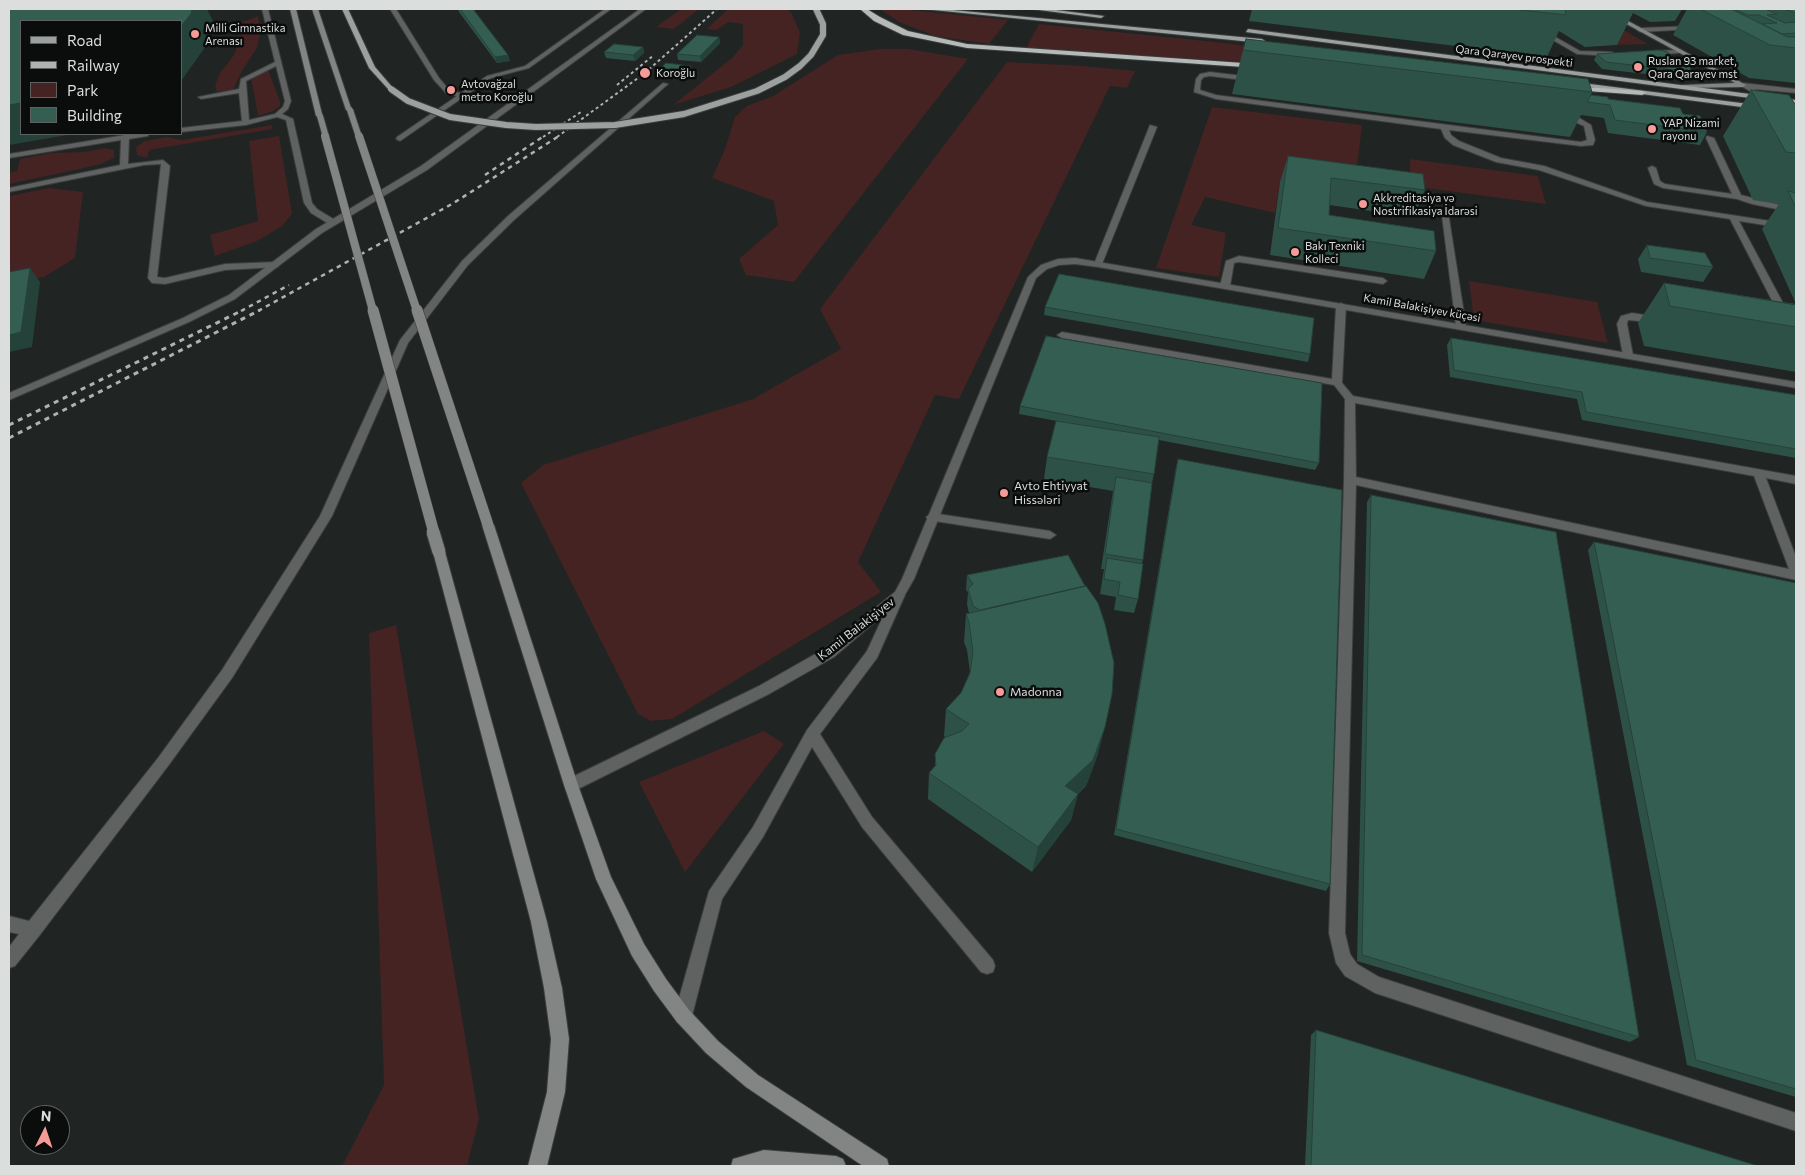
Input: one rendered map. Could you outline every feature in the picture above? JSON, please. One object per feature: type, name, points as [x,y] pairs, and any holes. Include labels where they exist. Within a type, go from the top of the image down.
[{"type":"highway","points":[[864,9],[887,25],[906,33],[967,46],[1271,67]]},
{"type":"highway","points":[[1564,85],[1642,93]]},
{"type":"main road","points":[[293,9],[320,116],[539,922],[553,988],[560,1039],[556,1092],[538,1166]]},
{"type":"main road","points":[[315,9],[488,525],[571,785],[604,879],[619,913],[638,950],[660,985],[683,1016],[712,1047],[752,1081],[880,1166]]},
{"type":"main road","points":[[345,9],[372,68],[391,89],[408,101],[428,110],[458,118],[536,127],[615,125],[684,114],[757,91],[785,77],[800,66],[815,49],[823,35],[823,24],[816,9]]},
{"type":"main road","points":[[926,9],[1269,42]]},
{"type":"main road","points":[[1034,9],[1110,17]]},
{"type":"main road","points":[[1602,9],[1743,85]]},
{"type":"main road","points":[[1023,10],[1100,16]]},
{"type":"main road","name":"Qara Qarayev prospekti","points":[[1238,30],[1796,102]]},
{"type":"main road","points":[[1683,87],[1743,85]]},
{"type":"main road","points":[[1642,93],[1764,108]]},
{"type":"main road","points":[[740,1166],[764,1160],[836,1166]]},
{"type":"street","points":[[182,130],[246,123],[278,115],[286,108],[288,102],[277,64],[265,9]]},
{"type":"street","points":[[393,9],[436,79],[448,92],[463,96]]},
{"type":"street","points":[[400,139],[494,75],[517,71],[526,67],[608,9]]},
{"type":"street","points":[[9,397],[216,306],[232,297],[332,222],[424,168],[643,9]]},
{"type":"street","points":[[1678,18],[1703,31]]},
{"type":"street","points":[[1536,27],[1570,50],[1599,55],[1616,54]]},
{"type":"street","points":[[1640,30],[1695,27]]},
{"type":"street","points":[[1538,36],[1550,36]]},
{"type":"street","points":[[1643,53],[1679,51]]},
{"type":"street","points":[[246,123],[242,90],[243,80],[245,77],[277,64]]},
{"type":"street","points":[[1202,75],[1223,75],[1573,118],[1587,125],[1591,140],[1590,143],[1580,144],[1444,127],[1203,94],[1196,91],[1198,80],[1202,75]]},
{"type":"street","points":[[9,960],[163,762],[227,674],[270,607],[326,516],[403,342],[465,263],[511,218],[665,84]]},
{"type":"street","points":[[1743,85],[1796,91]]},
{"type":"street","points":[[1743,85],[1766,98],[1773,109]]},
{"type":"street","points":[[202,97],[242,90]]},
{"type":"street","points":[[278,115],[289,119],[308,203],[314,211],[332,222]]},
{"type":"street","points":[[1098,264],[1152,127]]},
{"type":"street","points":[[1444,127],[1448,136],[1456,143],[1499,160],[1541,168],[1646,204],[1796,227]]},
{"type":"street","points":[[9,156],[139,135]]},
{"type":"street","points":[[124,168],[125,137]]},
{"type":"street","points":[[1710,138],[1738,197]]},
{"type":"street","points":[[9,190],[163,162],[166,166],[152,278],[155,281],[165,281],[225,266],[275,265]]},
{"type":"street","points":[[1652,168],[1656,182],[1663,186],[1738,197],[1752,202],[1796,210]]},
{"type":"street","points":[[1445,218],[1460,326]]},
{"type":"street","points":[[1734,219],[1790,326]]},
{"type":"street","points":[[1225,286],[1230,261],[1239,259],[1384,281]]},
{"type":"street","name":"Kamil Balakişiyev küçəsi","points":[[1044,267],[1058,262],[1075,261],[1098,264],[1796,385]]},
{"type":"street","name":"Kamil Balakişiyev","points":[[571,785],[764,690],[829,653],[899,594],[908,579],[932,516],[1032,277],[1044,267]]},
{"type":"street","points":[[1337,383],[1341,306]]},
{"type":"street","points":[[1628,355],[1622,324],[1624,318],[1632,316],[1672,322]]},
{"type":"street","points":[[1062,335],[1337,383],[1350,399],[1350,480],[1337,933],[1342,957],[1352,970],[1375,984],[1796,1122]]},
{"type":"street","points":[[1350,399],[1796,480]]},
{"type":"street","points":[[1759,474],[1796,573]]},
{"type":"street","points":[[1350,480],[1796,573]]},
{"type":"street","points":[[932,516],[1050,535]]},
{"type":"street","points":[[1551,522],[1554,542]]},
{"type":"street","points":[[683,1016],[715,896],[758,832],[812,734],[872,654],[899,594]]},
{"type":"street","points":[[812,734],[867,822],[987,966]]},
{"type":"street","points":[[9,924],[33,930]]},
{"type":"green space","points":[[681,9],[699,9],[674,29],[656,27]]},
{"type":"green space","points":[[728,9],[787,9],[792,14],[800,33],[797,54],[731,87],[673,105],[732,58],[743,45],[743,24],[728,22],[717,30],[707,29]]},
{"type":"green space","points":[[880,9],[901,9],[1008,20],[989,44],[935,36],[899,22]]},
{"type":"green space","points":[[1587,9],[1648,44],[1617,45]]},
{"type":"green space","points":[[258,16],[261,30],[257,48],[243,69],[233,90],[217,92],[215,85],[220,73],[234,55],[238,45],[237,24]]},
{"type":"green space","points":[[1039,24],[1225,43],[1465,76],[1026,48]]},
{"type":"green space","points":[[880,49],[908,49],[968,59],[794,282],[746,275],[739,259],[778,225],[774,201],[712,178],[725,149],[735,117],[747,106],[773,96],[838,55]]},
{"type":"green space","points":[[1007,62],[1135,71],[1127,88],[1110,86],[959,399],[935,395],[858,562],[881,592],[672,719],[651,721],[638,714],[521,483],[543,465],[753,399],[841,349],[820,309]]},
{"type":"green space","points":[[268,70],[280,101],[280,106],[273,111],[258,116],[251,78]]},
{"type":"green space","points":[[1212,107],[1362,125],[1354,192],[1280,182],[1275,213],[1205,197],[1191,225],[1226,233],[1219,277],[1156,268]]},
{"type":"green space","points":[[272,125],[273,129],[149,150],[147,158],[137,155],[136,147],[144,141],[167,137],[182,140]]},
{"type":"green space","points":[[279,136],[292,214],[282,226],[257,241],[215,256],[210,235],[258,221],[249,141]]},
{"type":"green space","points":[[105,148],[114,150],[114,158],[98,165],[9,184],[9,173],[17,171],[20,159],[51,153],[85,152]]},
{"type":"green space","points":[[1410,159],[1538,176],[1546,204],[1410,186]]},
{"type":"green space","points":[[49,188],[83,192],[75,258],[44,277],[9,285],[9,196]]},
{"type":"green space","points":[[1469,281],[1597,302],[1608,343],[1474,320]]},
{"type":"green space","points":[[396,625],[479,1119],[467,1166],[342,1166],[384,1085],[369,633]]},
{"type":"green space","points":[[764,731],[784,744],[685,872],[639,782]]},
{"type":"building","points":[[9,9],[192,9],[191,14],[182,25],[182,20],[20,20],[20,103],[9,105]]},
{"type":"building","points":[[460,9],[473,9],[508,55],[495,57]]},
{"type":"building","points":[[1512,9],[1565,9],[1566,15]]},
{"type":"building","points":[[1700,9],[1731,9],[1788,37],[1796,37],[1796,48],[1770,45]]},
{"type":"building","points":[[1734,9],[1765,9],[1777,14],[1767,15],[1785,23],[1796,22],[1796,33],[1782,34],[1762,24],[1777,23],[1759,15],[1748,15]]},
{"type":"building","points":[[1785,9],[1796,9],[1796,13],[1795,13]]},
{"type":"building","points":[[697,35],[719,37],[700,56],[677,54]]},
{"type":"building","points":[[1246,39],[1588,79],[1592,92],[1243,50]]},
{"type":"building","points":[[614,44],[643,47],[633,55],[604,52]]},
{"type":"building","points":[[1659,50],[1668,52],[1672,60],[1686,62],[1693,72],[1606,62],[1597,54]]},
{"type":"building","points":[[666,63],[691,66],[681,74],[657,71]]},
{"type":"building","points":[[1751,90],[1789,95],[1796,106],[1796,153],[1786,152]]},
{"type":"building","points":[[1591,95],[1608,97],[1608,99],[1680,108],[1683,114],[1700,116],[1707,132],[1615,120],[1610,105],[1587,102]]},
{"type":"building","points":[[1288,156],[1423,174],[1425,190],[1331,178],[1329,215],[1434,231],[1436,251],[1278,228]]},
{"type":"building","points":[[1788,191],[1796,193],[1796,208]]},
{"type":"building","points":[[1647,245],[1705,253],[1713,267],[1650,258]]},
{"type":"building","points":[[30,268],[21,332],[9,335],[9,272]]},
{"type":"building","points":[[1059,274],[1314,318],[1310,354],[1045,307]]},
{"type":"building","points":[[1664,283],[1796,305],[1796,327],[1670,306]]},
{"type":"building","points":[[1046,336],[1322,383],[1319,463],[1020,406]]},
{"type":"building","points":[[1451,338],[1796,395],[1796,449],[1586,412],[1582,392],[1454,370]]},
{"type":"building","points":[[1056,421],[1159,437],[1154,474],[1047,457]]},
{"type":"building","points":[[1178,459],[1342,490],[1330,884],[1116,829]]},
{"type":"building","points":[[1116,477],[1152,483],[1143,560],[1105,554]]},
{"type":"building","points":[[1371,495],[1556,532],[1639,1037],[1362,955]]},
{"type":"building","points":[[1594,542],[1796,583],[1796,1089],[1696,1060]]},
{"type":"building","points":[[1068,555],[1085,586],[980,610],[973,606],[968,589],[973,584],[967,575]]},
{"type":"building","points":[[1107,558],[1143,564],[1138,599],[1118,595],[1120,582],[1104,579]]},
{"type":"building","points":[[1086,586],[1098,603],[1105,624],[1114,663],[1112,694],[1105,727],[1093,760],[1065,786],[1078,794],[1038,847],[929,773],[936,765],[935,754],[944,738],[962,731],[969,724],[946,709],[961,693],[970,673],[973,652],[969,622],[966,614]]},
{"type":"building","points":[[1316,1030],[1758,1166],[1311,1166]]},
{"type":"railway","points":[[557,137],[645,73],[717,9]]},
{"type":"railway","points":[[617,85],[654,55]]},
{"type":"railway","points":[[543,137],[581,112]]},
{"type":"railway","points":[[485,175],[544,136]]},
{"type":"railway","points":[[258,311],[452,204],[559,136]]},
{"type":"railway","points":[[241,311],[289,285]]},
{"type":"railway","points":[[9,438],[260,310]]},
{"type":"railway","points":[[9,425],[241,311]]},
{"type":"place","name":"Milli Gimnastika Arenası","points":[[195,34]]},
{"type":"place","name":"Ruslan 93 market, Qara Qarayev mst","points":[[1638,67]]},
{"type":"place","name":"Koroğlu","points":[[645,73]]},
{"type":"place","name":"Avtovağzal metro Koroğlu","points":[[451,90]]},
{"type":"place","name":"YAP Nizami rayonu","points":[[1652,129]]},
{"type":"place","name":"Akkreditasiya və Nostrifikasiya İdarəsi","points":[[1363,204]]},
{"type":"place","name":"Bakı Texniki Kolleci","points":[[1295,252]]},
{"type":"place","name":"Avto Ehtiyyat Hissәlәri","points":[[1004,493]]},
{"type":"place","name":"Madonna","points":[[1000,692]]}]
